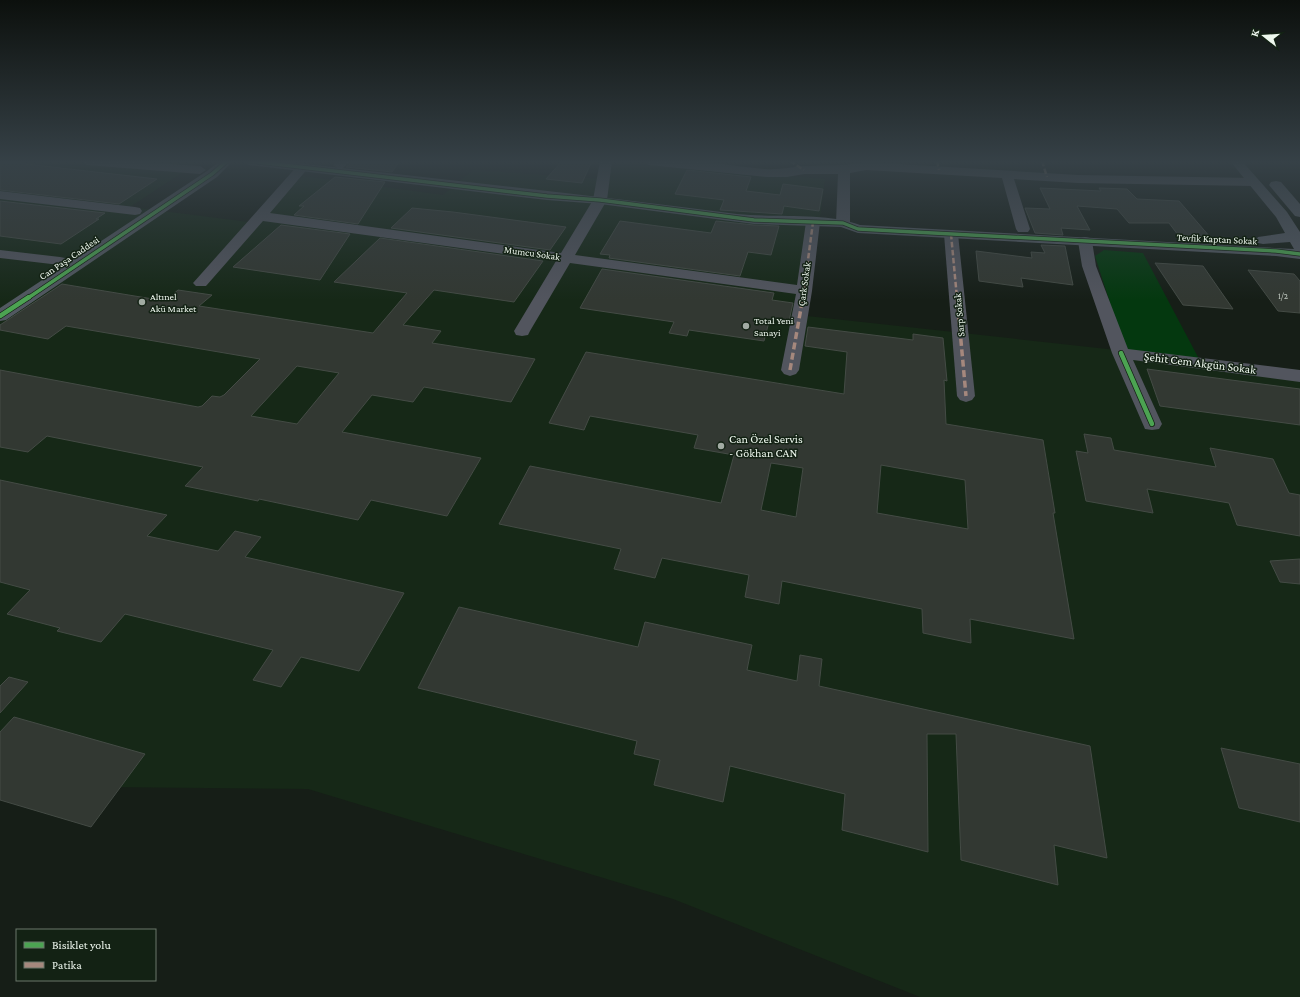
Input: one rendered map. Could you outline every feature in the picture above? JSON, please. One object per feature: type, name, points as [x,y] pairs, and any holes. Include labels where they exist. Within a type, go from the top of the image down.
[{"type":"street","points":[[106,208],[135,211]]},
{"type":"street","name":"Can Paşa Caddesi","points":[[0,301],[141,208]]},
{"type":"street","name":"Can Paşa Caddesi","points":[[0,316],[161,208]]},
{"type":"street","points":[[201,283],[267,208]]},
{"type":"street","points":[[522,331],[596,208]]},
{"type":"street","name":"Tevfik Kaptan Sokak","points":[[658,208],[754,220],[843,223],[860,220],[1243,241],[1298,240]]},
{"type":"street","points":[[843,208],[843,223]]},
{"type":"street","points":[[1017,208],[1023,229]]},
{"type":"street","points":[[1276,208],[1298,240]]},
{"type":"street","name":"Mumcu Sokak","points":[[260,216],[804,291]]},
{"type":"street","name":"Çark Sokak","points":[[790,370],[804,291],[813,222]]},
{"type":"street","name":"Tevfik Kaptan Sokak","points":[[843,223],[858,229],[1300,254]]},
{"type":"street","name":"Sarp Sokak","points":[[951,234],[966,396]]},
{"type":"street","points":[[1085,241],[1089,266],[1121,353],[1152,424]]},
{"type":"street","points":[[0,254],[76,264]]},
{"type":"street","name":"Şehit Cem Akgün Sokak","points":[[1121,353],[1300,376]]},
{"type":"shaded area","points":[[0,208],[134,208],[249,222],[266,208],[821,208],[807,316],[1300,370],[1300,997],[920,997],[673,899],[308,789],[0,786]]},
{"type":"green space","points":[[1104,250],[1143,253],[1199,359],[1125,350],[1095,256]]},
{"type":"building","points":[[0,208],[57,208],[105,213],[96,219],[99,219],[61,244],[0,236]]},
{"type":"building","points":[[302,208],[369,208],[358,224],[294,215]]},
{"type":"building","points":[[412,208],[566,227],[550,250],[391,228]]},
{"type":"building","points":[[721,208],[784,208],[782,214],[720,210]]},
{"type":"building","points":[[795,208],[820,208],[819,211]]},
{"type":"building","points":[[1025,208],[1050,209],[1049,208],[1078,208],[1090,230],[1061,228],[1063,235],[1035,233]]},
{"type":"building","points":[[1097,208],[1185,208],[1210,237],[1178,235],[1169,223],[1129,223],[1117,209]]},
{"type":"building","points":[[620,221],[711,233],[716,221],[779,226],[771,255],[748,252],[740,276],[609,258],[610,255],[600,254]]},
{"type":"building","points":[[281,225],[350,234],[320,280],[233,267]]},
{"type":"building","points":[[380,238],[543,261],[514,302],[434,290],[403,325],[441,331],[432,343],[535,359],[511,402],[424,387],[413,402],[372,395],[342,432],[481,458],[447,516],[371,500],[358,520],[259,499],[258,501],[185,486],[203,467],[47,436],[28,452],[0,447],[0,370],[198,407],[202,406],[212,396],[220,397],[224,395],[260,359],[66,326],[48,339],[0,330],[0,325],[62,284],[165,301],[178,290],[212,295],[199,306],[373,333],[407,293],[334,282]],"holes":[[[297,366],[339,373],[297,424],[251,416]]]},
{"type":"building","points":[[1041,245],[1065,246],[1073,285],[1021,278],[1023,287],[979,281],[976,251],[1032,258],[1031,252],[1045,253]]},
{"type":"building","points":[[1155,263],[1203,266],[1233,309],[1183,305]]},
{"type":"building","points":[[602,269],[774,293],[772,300],[793,303],[789,321],[770,318],[764,341],[689,330],[687,336],[669,333],[674,322],[580,308]]},
{"type":"building","points":[[1248,270],[1294,274],[1300,281],[1300,313],[1278,311]]},
{"type":"building","points":[[808,327],[913,340],[913,334],[943,338],[947,381],[944,380],[946,424],[1043,440],[1055,513],[1053,513],[1074,639],[970,619],[971,643],[923,633],[922,609],[782,581],[779,604],[745,597],[749,575],[662,558],[655,578],[614,569],[621,549],[499,524],[530,466],[721,503],[734,455],[694,448],[698,435],[590,416],[584,430],[549,423],[586,352],[844,394],[847,352],[805,346]],"holes":[[[771,463],[803,468],[796,517],[761,510]],[[881,465],[965,480],[968,529],[877,513]]]},
{"type":"building","points":[[1147,369],[1300,389],[1300,425],[1160,406]]},
{"type":"building","points":[[1084,434],[1111,438],[1114,450],[1216,467],[1210,448],[1273,459],[1289,493],[1300,495],[1300,536],[1237,525],[1229,503],[1147,489],[1153,513],[1086,501],[1076,451],[1088,453]]},
{"type":"building","points":[[0,480],[167,515],[147,536],[218,551],[235,531],[261,537],[245,557],[404,593],[359,671],[301,657],[281,687],[253,680],[273,650],[125,614],[101,642],[57,631],[60,628],[7,614],[30,590],[0,582]]},
{"type":"building","points":[[1300,559],[1300,584],[1280,582],[1270,561]]},
{"type":"building","points":[[459,607],[638,647],[645,622],[752,645],[747,670],[797,681],[800,655],[822,659],[819,686],[1090,746],[1107,858],[1054,845],[1058,885],[961,860],[956,734],[927,734],[928,852],[842,830],[845,794],[730,766],[723,802],[654,785],[660,760],[634,754],[637,741],[418,688]]},
{"type":"building","points":[[9,677],[28,682],[0,713],[0,686]]},
{"type":"building","points":[[14,717],[145,754],[91,827],[0,800],[0,732]]},
{"type":"building","points":[[1221,748],[1300,764],[1300,822],[1239,808]]},
{"type":"marked path","points":[[790,370],[804,291],[813,222]]},
{"type":"marked path","points":[[951,234],[966,396]]},
{"type":"cycle path","points":[[0,316],[162,208]]},
{"type":"cycle path","points":[[658,208],[754,220],[843,223],[858,229],[1276,251],[1300,254]]},
{"type":"cycle path","points":[[1121,353],[1152,424]]},
{"type":"place","name":"Altınel Akü Market","points":[[142,302]]},
{"type":"place","name":"Total Yeni Sanayi","points":[[746,326]]},
{"type":"place","name":"Can Özel Servis - Gökhan CAN","points":[[721,446]]}]
